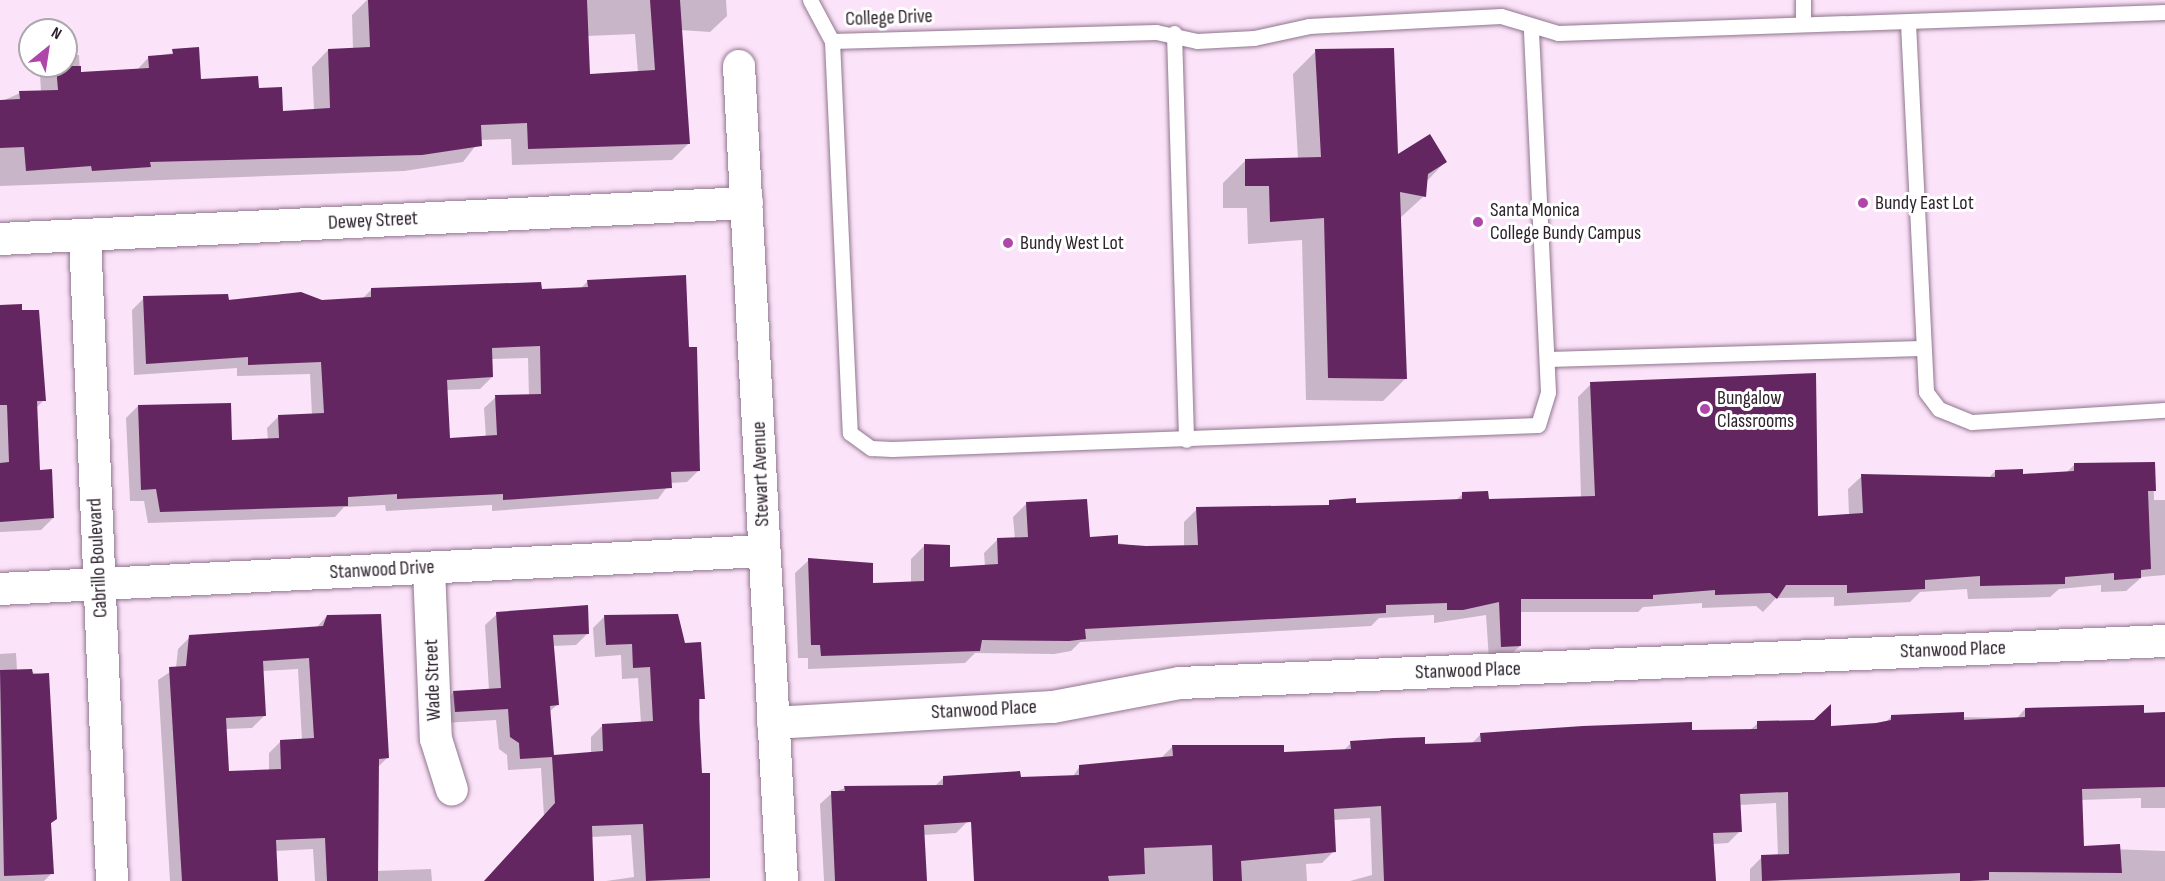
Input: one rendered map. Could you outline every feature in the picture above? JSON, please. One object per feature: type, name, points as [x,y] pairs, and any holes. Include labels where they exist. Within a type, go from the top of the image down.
[{"type":"street","name":"Stewart Avenue","points":[[739,66],[782,881]]},
{"type":"street","name":"Dewey Street","points":[[0,239],[747,203]]},
{"type":"street","name":"Cabrillo Boulevard","points":[[85,236],[112,881]]},
{"type":"street","name":"Stanwood Drive","points":[[0,589],[764,551]]},
{"type":"street","name":"Wade Street","points":[[429,568],[436,739],[452,790]]},
{"type":"street","name":"Stanwood Place","points":[[773,723],[1053,706],[1180,683],[2165,641]]},
{"type":"lane","points":[[810,0],[832,41],[850,433],[871,448],[892,449],[1521,430],[1538,426],[1546,410],[1547,358],[1531,26]]},
{"type":"lane","points":[[1803,0],[1803,22]]},
{"type":"lane","name":"College Drive","points":[[832,41],[1174,33],[1197,41],[1243,39],[1309,26],[1501,16],[1558,33],[1803,22],[1908,23],[2165,12]]},
{"type":"lane","points":[[1908,23],[1922,348],[1926,392],[1939,409],[1972,422],[2165,410]]},
{"type":"lane","points":[[1174,33],[1186,440]]},
{"type":"lane","points":[[1547,358],[1922,348]]},
{"type":"building","points":[[368,0],[587,0],[590,74],[655,70],[650,0],[680,0],[690,144],[528,149],[527,123],[481,125],[482,146],[422,155],[150,162],[151,167],[92,171],[91,166],[26,171],[24,147],[0,148],[0,100],[20,99],[19,91],[58,90],[57,78],[78,78],[78,66],[81,66],[81,72],[149,68],[148,56],[173,54],[172,49],[199,47],[201,79],[258,76],[259,88],[282,87],[283,111],[330,108],[328,49],[370,47]]},
{"type":"building","name":"Santa Monica College Bundy Campus","points":[[1394,48],[1398,154],[1430,134],[1447,162],[1428,174],[1426,197],[1400,192],[1407,379],[1328,378],[1324,218],[1270,222],[1269,186],[1245,186],[1245,159],[1321,157],[1315,49]]},
{"type":"building","points":[[686,275],[689,347],[697,347],[700,471],[671,472],[672,488],[503,500],[503,494],[397,499],[397,494],[348,497],[348,506],[160,512],[156,489],[141,490],[138,405],[231,403],[232,440],[279,438],[278,415],[324,413],[321,362],[248,365],[248,357],[146,364],[143,296],[228,294],[229,300],[301,292],[322,300],[371,297],[371,288],[541,282],[542,289],[588,287],[587,280]],"holes":[[[540,346],[541,394],[495,395],[497,435],[450,438],[447,380],[493,377],[492,348]]]},
{"type":"building","points":[[22,304],[22,310],[39,310],[46,401],[37,401],[40,470],[52,469],[54,518],[0,522],[0,463],[9,462],[7,405],[0,405],[0,305]]},
{"type":"building","points":[[1816,373],[1818,516],[1863,513],[1861,474],[1995,477],[1995,470],[2023,469],[2023,474],[2074,471],[2074,463],[2155,462],[2156,491],[2148,491],[2151,569],[2141,570],[2141,578],[2114,580],[2114,573],[2065,577],[2065,584],[1980,586],[1980,576],[1925,580],[1925,589],[1847,593],[1847,585],[1786,585],[1777,599],[1770,593],[1715,595],[1715,590],[1653,595],[1653,599],[1521,599],[1521,646],[1501,647],[1499,602],[1463,610],[1447,610],[1447,603],[1386,605],[1386,613],[1085,629],[1086,639],[1069,641],[982,640],[980,651],[821,656],[820,645],[811,645],[808,558],[873,563],[873,583],[924,581],[924,544],[950,545],[950,567],[998,564],[997,538],[1028,537],[1026,502],[1087,499],[1090,537],[1118,535],[1118,544],[1146,546],[1198,545],[1196,507],[1329,505],[1329,500],[1356,498],[1356,503],[1462,499],[1462,492],[1488,491],[1489,499],[1595,496],[1590,382]]},
{"type":"building","points":[[588,605],[589,634],[553,635],[559,705],[550,706],[554,755],[603,751],[602,724],[653,721],[650,667],[633,668],[632,644],[606,645],[604,615],[678,614],[685,643],[701,642],[705,699],[699,699],[699,718],[702,773],[710,773],[710,878],[646,881],[643,824],[592,826],[594,881],[484,881],[555,803],[552,757],[520,759],[519,743],[510,737],[508,709],[455,712],[453,691],[501,688],[496,612]]},
{"type":"building","points":[[381,614],[389,758],[379,759],[378,881],[327,881],[325,838],[276,840],[278,881],[182,881],[169,667],[186,666],[189,635],[323,626],[327,615]],"holes":[[[309,658],[314,738],[280,740],[281,769],[229,771],[226,718],[266,716],[263,661]]]},
{"type":"building","points":[[32,669],[33,674],[49,673],[57,819],[51,823],[54,874],[4,876],[0,670]]},
{"type":"building","points":[[1831,704],[1831,726],[1876,723],[1891,720],[1891,715],[1964,712],[1964,720],[2025,717],[2025,708],[2144,705],[2144,713],[2165,712],[2165,787],[2082,789],[2084,846],[2120,844],[2122,873],[1989,872],[1989,880],[1970,881],[1960,881],[1960,873],[1762,881],[1761,855],[1789,854],[1788,792],[1740,794],[1742,832],[1713,833],[1716,881],[1384,881],[1381,806],[1334,809],[1336,852],[1241,861],[1242,881],[1213,881],[1212,845],[1144,848],[1145,874],[1108,876],[1109,881],[974,881],[971,822],[924,825],[927,881],[835,881],[831,791],[845,791],[844,786],[943,785],[943,776],[1020,771],[1021,777],[1079,775],[1079,765],[1173,756],[1172,745],[1284,745],[1284,752],[1351,749],[1350,741],[1394,738],[1425,737],[1425,744],[1481,742],[1480,733],[1583,726],[1692,722],[1692,730],[1757,729],[1757,721],[1814,720]]},
{"type":"place","name":"Bundy East Lot","points":[[1863,203]]},
{"type":"place","name":"Santa Monica College Bundy Campus","points":[[1478,222]]},
{"type":"place","name":"Bundy West Lot","points":[[1008,243]]},
{"type":"place","name":"Bungalow Classrooms","points":[[1705,409]]}]
